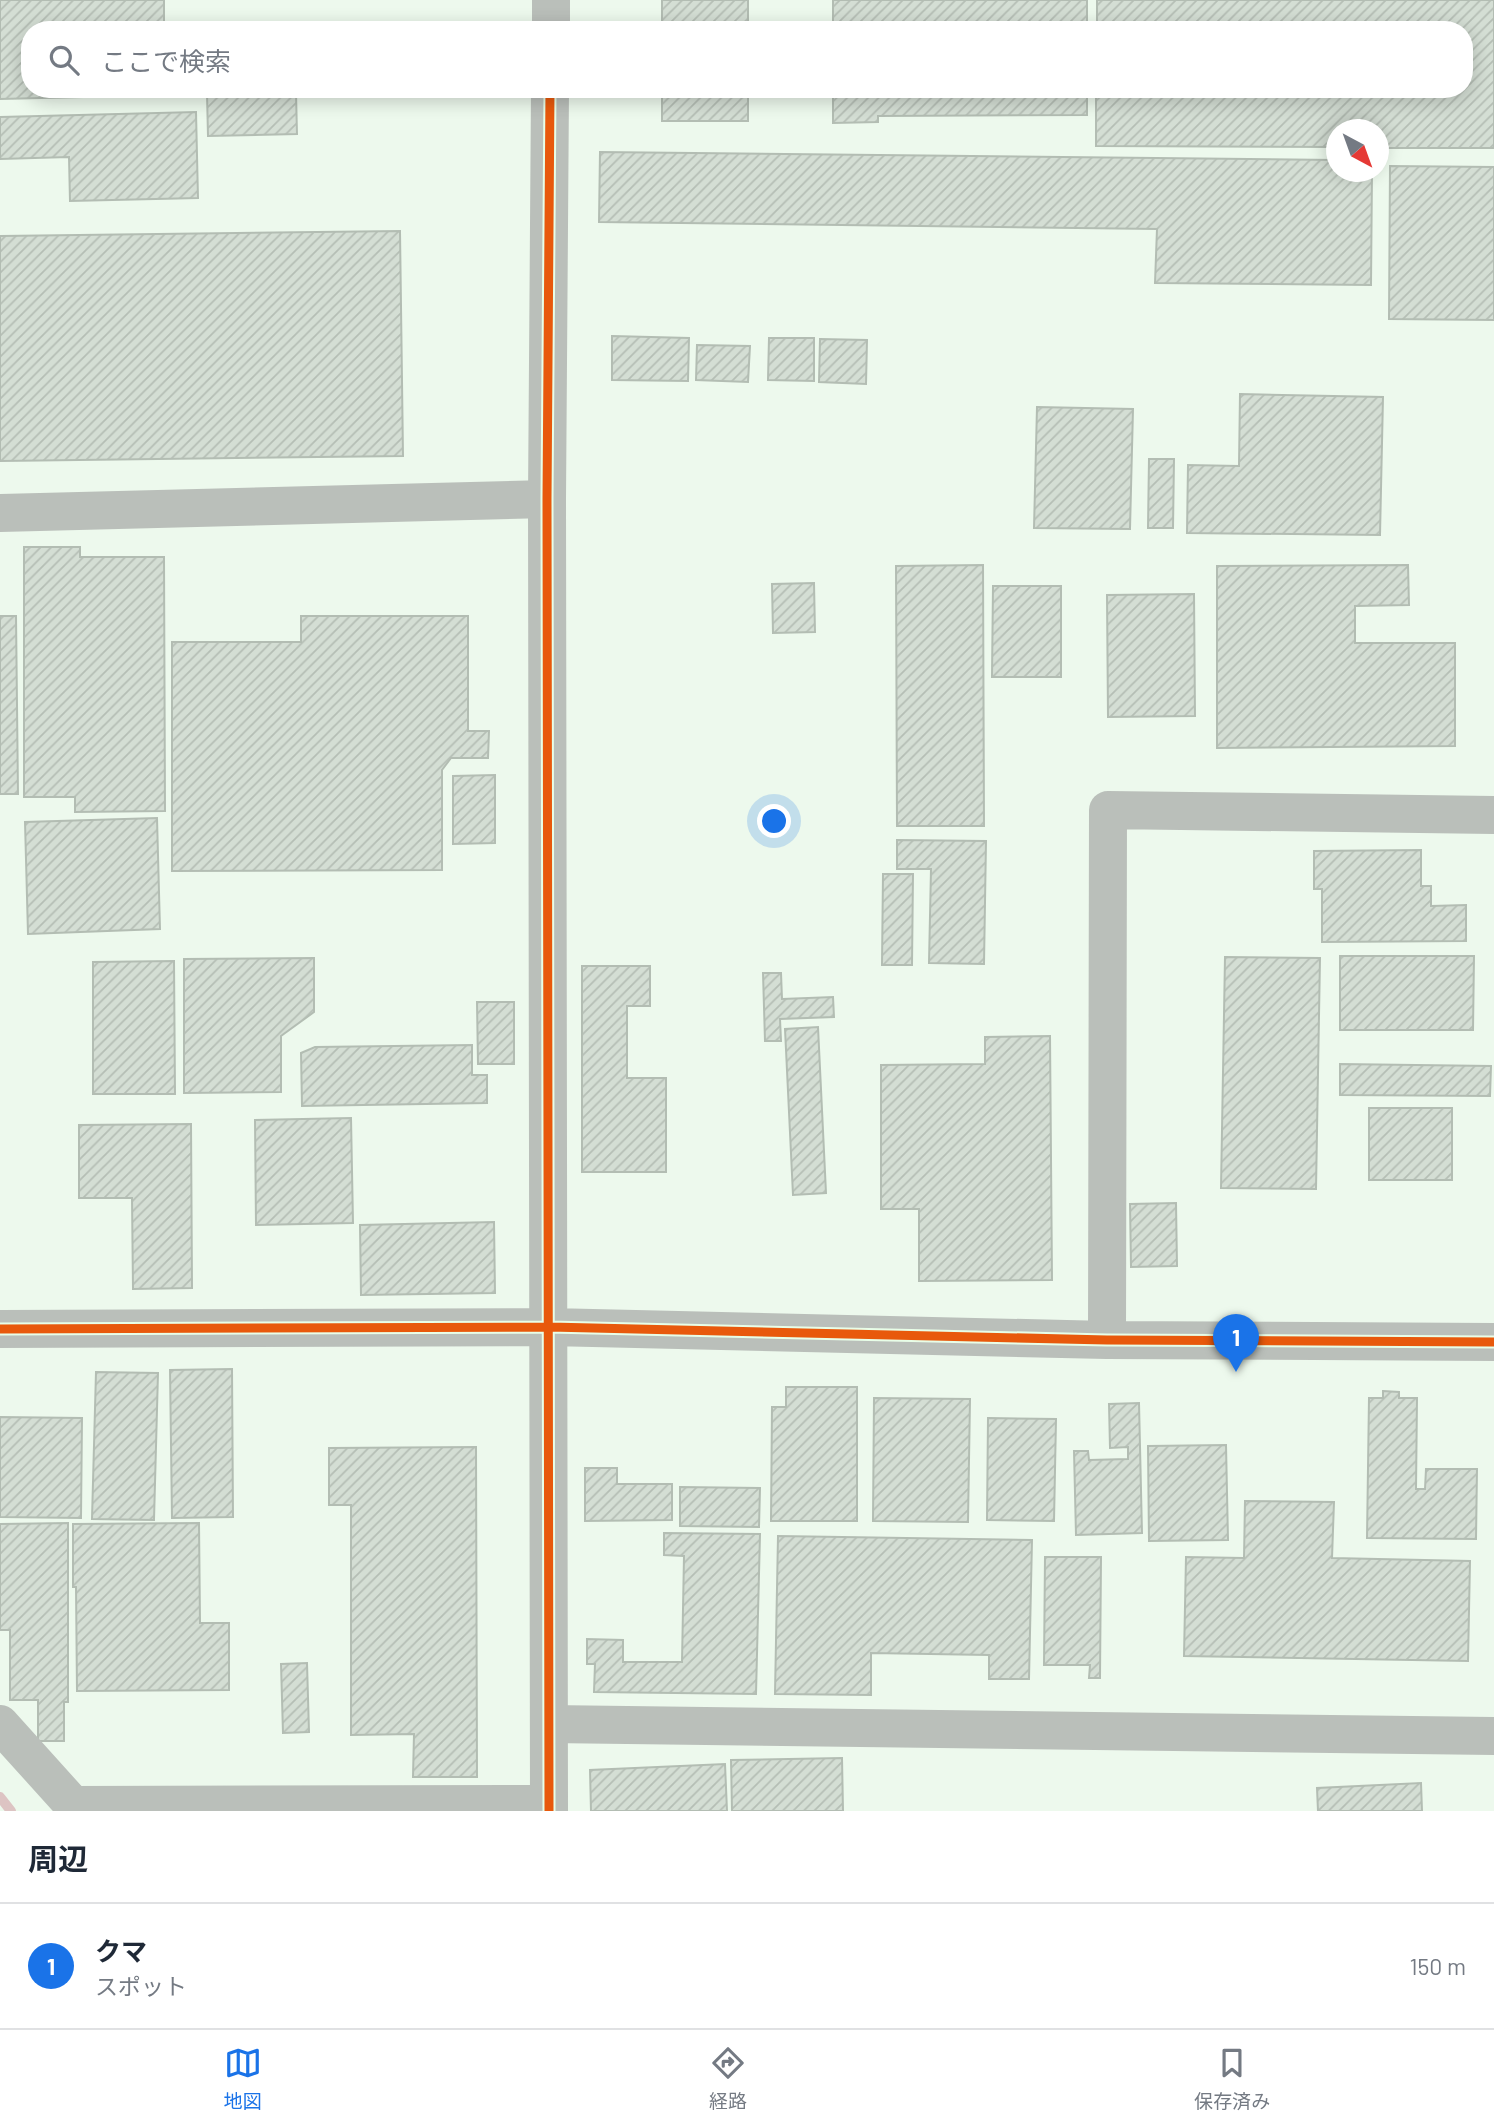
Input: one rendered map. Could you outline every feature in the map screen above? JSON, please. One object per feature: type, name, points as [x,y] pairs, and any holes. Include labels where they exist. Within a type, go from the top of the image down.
[{"type":"street","points":[[551,0],[551,21]]},
{"type":"street","points":[[0,1724],[74,1805],[549,1807],[547,499],[551,98]]},
{"type":"street","points":[[0,513],[547,499]]},
{"type":"street","points":[[1107,1340],[1108,810],[1494,815]]},
{"type":"street","points":[[0,1329],[550,1327],[1107,1340],[1494,1342]]},
{"type":"street","points":[[549,1724],[1494,1736]]},
{"type":"building","points":[[0,0],[164,0],[164,21],[21,21],[21,98],[42,98],[0,99]]},
{"type":"building","points":[[662,0],[748,0],[748,21],[662,21]]},
{"type":"building","points":[[833,0],[1087,0],[1087,21],[833,21]]},
{"type":"building","points":[[1097,0],[1494,0],[1494,148],[1389,148],[1389,119],[1326,119],[1326,147],[1096,146],[1096,98],[1473,98],[1473,21],[1097,21]]},
{"type":"building","points":[[207,98],[296,98],[297,134],[208,136]]},
{"type":"building","points":[[662,98],[748,98],[748,121],[662,121]]},
{"type":"building","points":[[833,98],[1087,98],[1087,115],[878,116],[878,122],[833,123]]},
{"type":"building","points":[[196,112],[198,198],[70,201],[69,157],[0,159],[0,117]]},
{"type":"building","points":[[600,152],[1326,160],[1326,182],[1372,182],[1371,285],[1155,283],[1157,229],[599,222]]},
{"type":"building","points":[[1390,166],[1494,167],[1494,320],[1389,319]]},
{"type":"building","points":[[400,231],[403,456],[0,461],[0,236]]},
{"type":"building","points":[[612,336],[689,338],[688,381],[612,380]]},
{"type":"building","points":[[769,338],[814,338],[814,381],[768,380]]},
{"type":"building","points":[[820,339],[867,340],[866,384],[819,382]]},
{"type":"building","points":[[697,345],[750,346],[748,382],[696,380]]},
{"type":"building","points":[[1240,394],[1383,397],[1380,535],[1187,533],[1188,465],[1239,466]]},
{"type":"building","points":[[1037,407],[1133,409],[1130,529],[1034,528]]},
{"type":"building","points":[[1149,459],[1174,459],[1173,528],[1148,528]]},
{"type":"building","points":[[24,547],[80,547],[80,557],[164,557],[165,811],[75,812],[75,797],[24,797]]},
{"type":"building","points":[[983,565],[984,826],[897,826],[896,566]]},
{"type":"building","points":[[1408,565],[1409,605],[1355,606],[1355,643],[1455,643],[1455,746],[1217,748],[1217,566]]},
{"type":"building","points":[[814,583],[815,632],[773,633],[772,584]]},
{"type":"building","points":[[993,586],[1061,586],[1061,677],[992,677]]},
{"type":"building","points":[[1194,594],[1195,716],[1108,717],[1107,595]]},
{"type":"building","points":[[0,616],[16,616],[18,794],[0,794]]},
{"type":"building","points":[[301,616],[468,616],[468,731],[489,731],[488,758],[451,758],[442,770],[442,870],[172,871],[172,642],[301,642]]},
{"type":"building","points":[[495,775],[495,843],[453,844],[453,776]]},
{"type":"building","points":[[157,818],[160,929],[28,934],[25,822]]},
{"type":"building","points":[[897,840],[986,841],[984,964],[929,963],[931,869],[897,869]]},
{"type":"building","points":[[1421,850],[1421,886],[1431,886],[1431,906],[1466,905],[1466,941],[1322,942],[1322,889],[1314,889],[1314,851]]},
{"type":"building","points":[[883,874],[913,874],[912,965],[882,965]]},
{"type":"building","points":[[1340,956],[1474,956],[1473,1030],[1340,1030]]},
{"type":"building","points":[[1225,957],[1320,958],[1316,1189],[1221,1188]]},
{"type":"building","points":[[314,958],[314,1012],[281,1036],[281,1092],[184,1093],[184,959]]},
{"type":"building","points":[[174,961],[175,1094],[93,1094],[93,962]]},
{"type":"building","points":[[582,966],[650,966],[650,1006],[627,1006],[627,1078],[666,1078],[666,1172],[582,1172]]},
{"type":"building","points":[[763,973],[781,973],[782,999],[833,997],[834,1017],[780,1019],[781,1041],[765,1041]]},
{"type":"building","points":[[477,1002],[514,1002],[514,1064],[478,1064]]},
{"type":"building","points":[[818,1027],[826,1193],[793,1195],[785,1029]]},
{"type":"building","points":[[1050,1036],[1052,1280],[919,1281],[919,1209],[881,1209],[881,1065],[985,1064],[985,1037]]},
{"type":"building","points":[[472,1045],[472,1075],[487,1075],[487,1103],[302,1106],[301,1053],[315,1047]]},
{"type":"building","points":[[1340,1064],[1491,1066],[1490,1096],[1340,1095]]},
{"type":"building","points":[[1369,1108],[1452,1108],[1452,1180],[1369,1180]]},
{"type":"building","points":[[351,1118],[353,1223],[256,1225],[255,1120]]},
{"type":"building","points":[[191,1124],[192,1288],[133,1289],[132,1198],[79,1198],[79,1125]]},
{"type":"building","points":[[1176,1203],[1177,1266],[1131,1267],[1130,1204]]},
{"type":"building","points":[[494,1222],[495,1293],[361,1295],[360,1225]]},
{"type":"building","points":[[232,1369],[233,1517],[172,1518],[170,1370]]},
{"type":"building","points":[[96,1372],[158,1373],[154,1520],[92,1519]]},
{"type":"building","points":[[786,1387],[857,1387],[857,1521],[771,1521],[772,1407],[786,1407]]},
{"type":"building","points":[[1383,1391],[1399,1392],[1399,1398],[1417,1398],[1416,1489],[1425,1489],[1426,1469],[1477,1469],[1476,1539],[1367,1538],[1369,1398],[1383,1398]]},
{"type":"building","points":[[874,1398],[970,1399],[968,1522],[873,1521]]},
{"type":"building","points":[[1139,1403],[1142,1533],[1076,1535],[1074,1451],[1088,1451],[1089,1460],[1128,1459],[1128,1447],[1110,1448],[1109,1404]]},
{"type":"building","points":[[0,1417],[82,1418],[81,1518],[0,1517]]},
{"type":"building","points":[[988,1418],[1056,1419],[1054,1521],[987,1520]]},
{"type":"building","points":[[1226,1445],[1228,1540],[1149,1541],[1148,1446]]},
{"type":"building","points":[[476,1447],[477,1777],[413,1777],[414,1734],[351,1735],[351,1505],[329,1505],[329,1448]]},
{"type":"building","points":[[585,1468],[617,1468],[617,1484],[672,1484],[672,1520],[585,1521]]},
{"type":"building","points":[[680,1487],[760,1488],[759,1527],[680,1526]]},
{"type":"building","points":[[1245,1501],[1334,1502],[1332,1558],[1470,1561],[1468,1661],[1184,1656],[1186,1557],[1244,1558]]},
{"type":"building","points":[[68,1523],[68,1702],[64,1702],[64,1741],[38,1741],[38,1700],[10,1700],[10,1630],[0,1630],[0,1524]]},
{"type":"building","points":[[199,1523],[200,1623],[229,1623],[229,1690],[77,1691],[73,1524]]},
{"type":"building","points":[[664,1533],[760,1534],[756,1694],[594,1692],[595,1664],[587,1664],[587,1639],[623,1640],[623,1662],[682,1662],[684,1556],[664,1555]]},
{"type":"building","points":[[778,1536],[1032,1540],[1029,1679],[989,1679],[989,1655],[871,1653],[871,1695],[775,1694]]},
{"type":"building","points":[[1045,1557],[1101,1557],[1100,1678],[1089,1678],[1090,1665],[1044,1665]]},
{"type":"building","points":[[307,1663],[309,1732],[283,1733],[281,1664]]},
{"type":"building","points":[[842,1758],[843,1811],[732,1811],[731,1760]]},
{"type":"building","points":[[725,1764],[727,1811],[591,1811],[590,1770]]},
{"type":"building","points":[[1421,1783],[1422,1811],[1318,1811],[1317,1788]]},
{"type":"waterway","points":[[0,1797],[11,1811]]},
{"type":"cycle path","points":[[549,1811],[547,499],[550,98]]},
{"type":"cycle path","points":[[0,1329],[550,1327],[1107,1340],[1494,1342]]},
{"type":"place","name":"クマ","points":[[1236,1372]]}]
